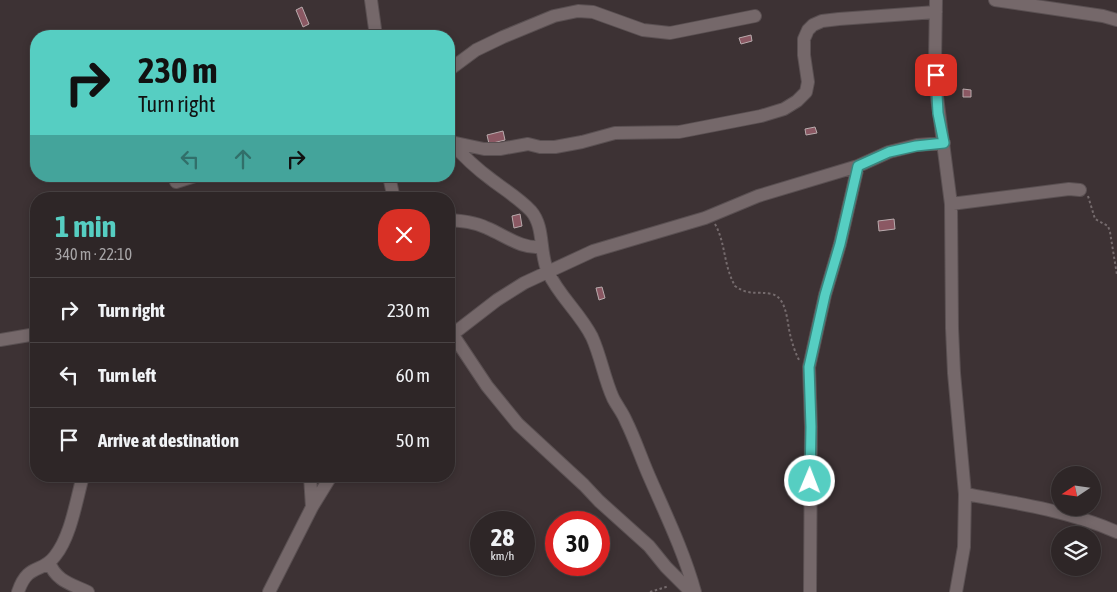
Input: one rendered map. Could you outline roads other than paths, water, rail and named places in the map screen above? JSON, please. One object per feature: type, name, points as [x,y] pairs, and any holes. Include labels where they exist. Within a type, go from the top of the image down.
[{"type":"street","points":[[371,0],[375,30]]},
{"type":"street","points":[[995,0],[1117,20]]},
{"type":"street","points":[[455,142],[484,149],[500,149],[528,144],[540,148],[555,147],[615,133],[672,133],[761,116],[784,109],[797,102],[806,92],[808,82],[803,44],[805,35],[813,25],[822,21],[936,6],[936,89],[951,204],[954,373],[965,494],[964,547],[956,592]]},
{"type":"street","points":[[455,66],[476,50],[503,37],[554,16],[578,11],[593,12],[643,30],[670,33],[755,16]]},
{"type":"street","points":[[455,330],[517,287],[593,251],[710,216],[778,189],[858,166],[889,152],[916,146],[944,143]]},
{"type":"street","points":[[455,146],[481,172],[530,210],[538,225],[548,272],[592,336],[604,376],[614,400],[625,418],[673,528],[696,592]]},
{"type":"street","points":[[810,592],[811,427],[809,367],[825,295],[840,244],[858,166]]},
{"type":"street","points":[[951,204],[1069,189],[1080,190]]},
{"type":"street","points":[[455,221],[474,223],[486,227],[517,244],[527,247],[542,247]]},
{"type":"street","points":[[0,340],[30,335]]},
{"type":"street","points":[[455,340],[487,386],[518,424],[599,501],[650,546],[666,568],[691,592]]},
{"type":"street","points":[[18,592],[24,577],[55,557],[66,537],[81,482]]},
{"type":"street","points":[[310,482],[312,507]]},
{"type":"street","points":[[269,592],[312,507],[327,482]]},
{"type":"street","points":[[965,494],[1069,515],[1095,522],[1117,532]]},
{"type":"street","points":[[49,562],[55,575],[60,579],[88,592]]}]
